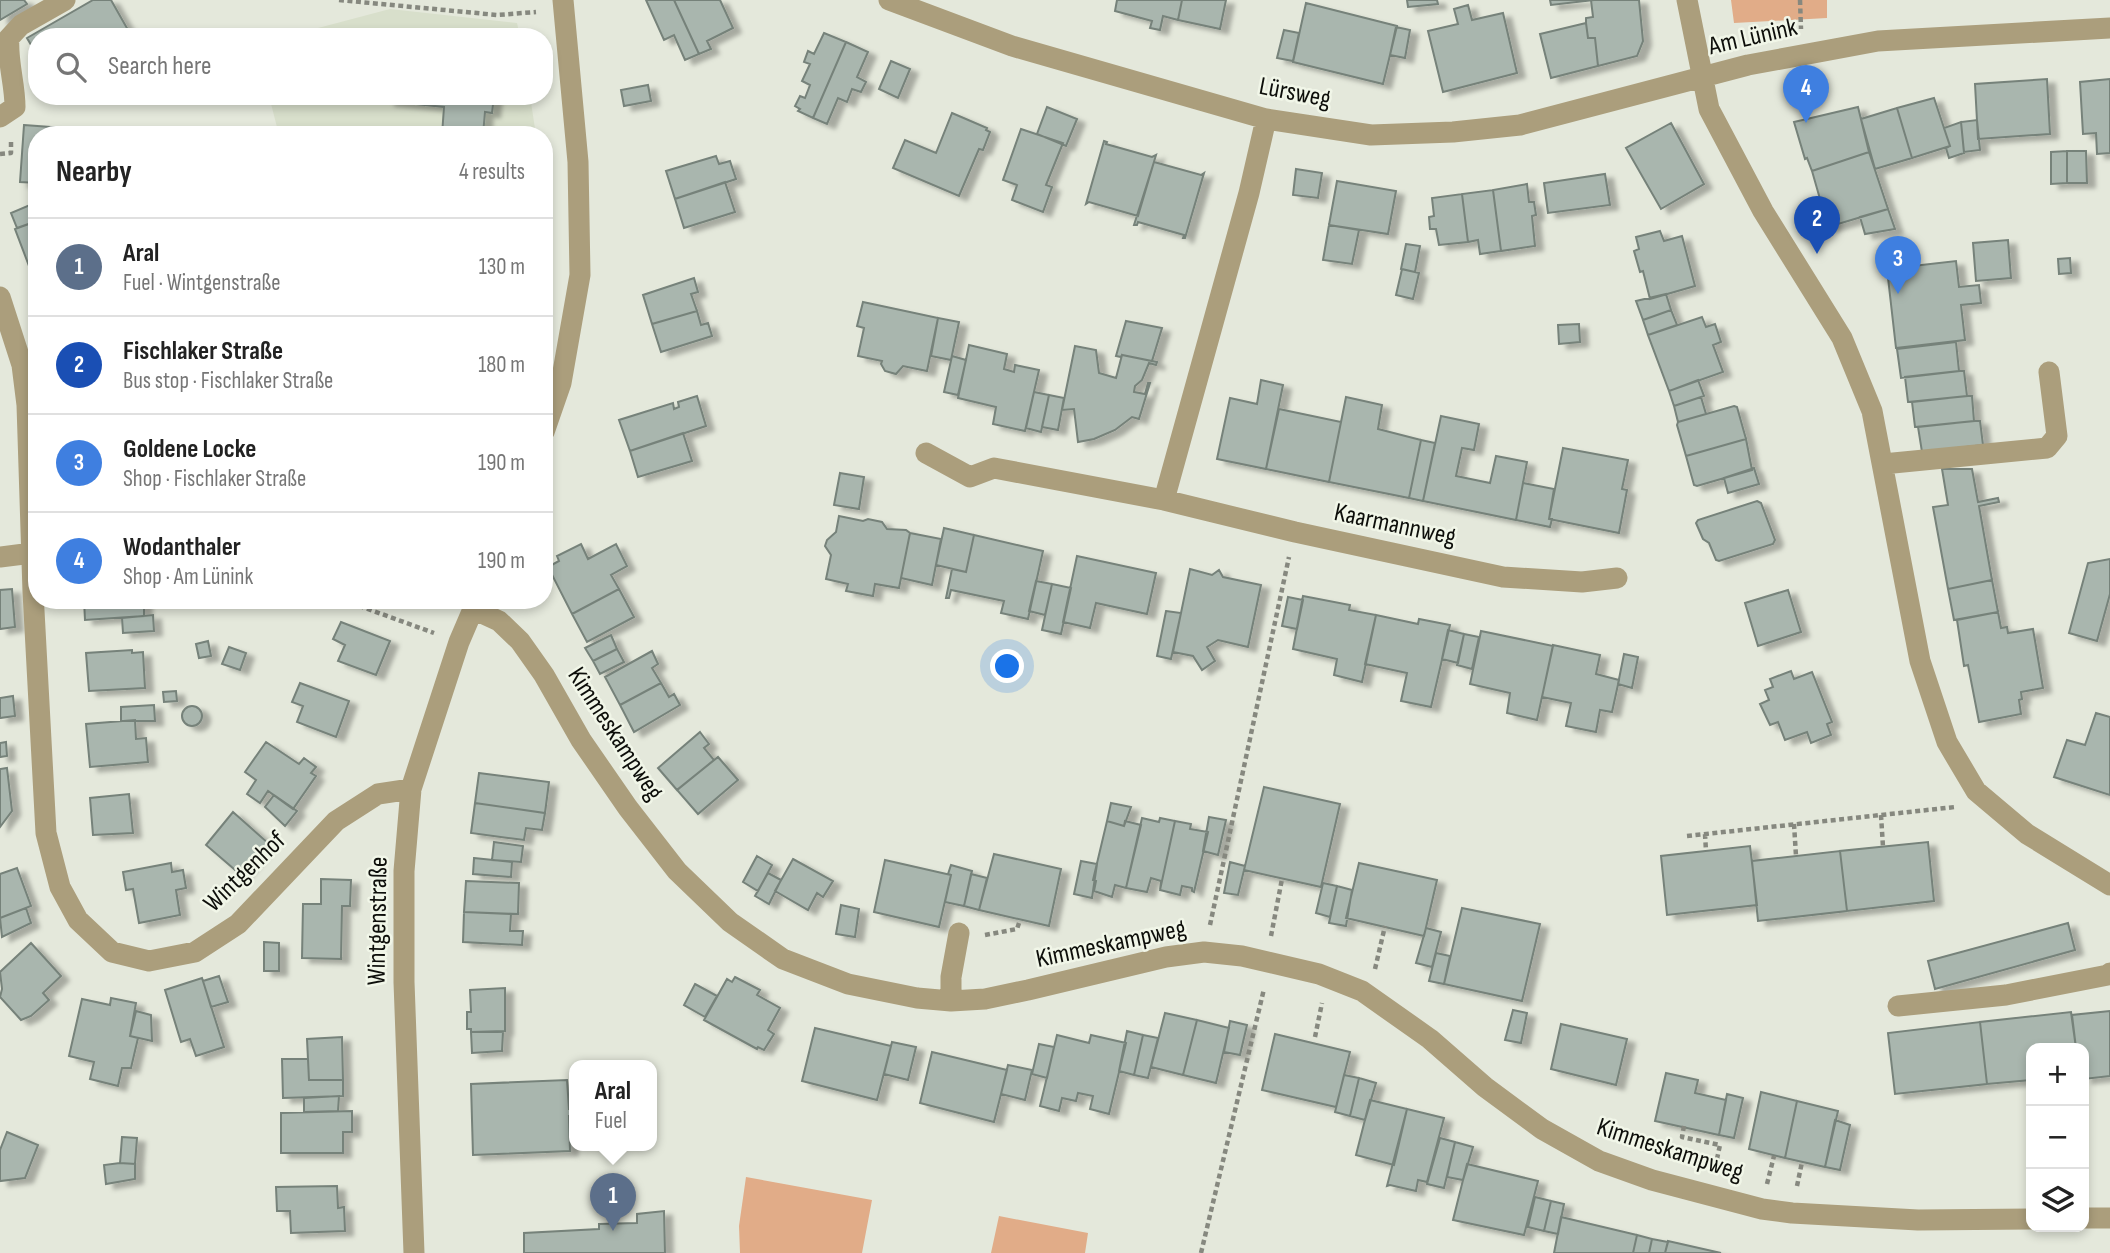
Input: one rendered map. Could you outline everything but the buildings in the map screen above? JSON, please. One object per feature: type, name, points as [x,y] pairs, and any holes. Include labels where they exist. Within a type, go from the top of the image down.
[{"type":"street","points":[[0,117],[15,107],[8,52],[9,38],[21,25],[65,0]]},
{"type":"street","name":"Lürsweg","points":[[888,0],[1012,46],[1266,119],[1371,135],[1453,132],[1520,125],[1702,78]]},
{"type":"street","points":[[1686,0],[1709,109],[1763,211],[1842,338],[1872,411],[1920,661],[1947,741],[1976,791],[2026,834],[2110,885]]},
{"type":"street","points":[[553,406],[561,383],[580,275],[578,162],[565,3]]},
{"type":"street","name":"Am Lünink","points":[[1702,78],[1748,65],[1878,41],[2110,28]]},
{"type":"street","points":[[1164,500],[1249,193],[1266,119]]},
{"type":"street","name":"Wintgenhof","points":[[0,298],[22,365],[28,435]]},
{"type":"street","points":[[1882,464],[2047,448],[2057,436],[2049,372]]},
{"type":"street","name":"Kaarmannweg","points":[[926,453],[970,477],[994,468],[1164,500],[1295,533],[1503,577],[1582,582],[1617,578]]},
{"type":"street","points":[[0,557],[28,554]]},
{"type":"street","name":"Wintgenhof","points":[[35,609],[47,833],[60,887],[78,920],[112,952],[149,961],[195,952],[238,924],[336,821],[378,794],[411,789]]},
{"type":"street","name":"Wintgenstraße","points":[[414,1253],[404,982],[404,871],[411,789],[459,642],[473,609]]},
{"type":"street","name":"Kimmeskampweg","points":[[481,609],[499,621],[520,641],[544,675],[581,740],[628,808],[677,871],[730,922],[783,959],[848,984],[918,998],[951,1001],[985,999],[1166,957],[1204,952],[1268,961],[1319,974],[1362,991],[1430,1039],[1485,1087],[1542,1129],[1599,1161],[1709,1196],[1762,1209],[1803,1214],[1918,1220],[2026,1219]]},
{"type":"street","points":[[951,1001],[951,977],[959,933]]},
{"type":"street","points":[[1898,1006],[2006,995],[2110,973]]},
{"type":"street","points":[[2089,1219],[2110,1218]]},
{"type":"path","points":[[339,0],[497,15],[565,3]]},
{"type":"path","points":[[0,154],[10,153]]},
{"type":"path","points":[[1204,952],[1295,533]]},
{"type":"path","points":[[368,609],[459,642]]},
{"type":"path","points":[[1687,836],[1954,807],[1976,791]]},
{"type":"path","points":[[1881,815],[1883,847]]},
{"type":"path","points":[[1794,824],[1796,856]]},
{"type":"path","points":[[1705,834],[1706,851]]},
{"type":"path","points":[[1201,1253],[1268,961],[1282,879]]},
{"type":"path","points":[[959,933],[974,937],[1017,929],[1019,923]]},
{"type":"path","points":[[1362,991],[1377,966],[1385,926]]},
{"type":"path","points":[[1685,1126],[1682,1136],[1720,1145],[1709,1196]]},
{"type":"shaded area","points":[[1731,0],[1827,0],[1827,18],[1734,23]]},
{"type":"shaded area","points":[[390,9],[517,23],[518,28],[318,28]]},
{"type":"shaded area","points":[[271,105],[531,105],[535,126],[277,126]]},
{"type":"shaded area","points":[[746,1177],[872,1200],[862,1253],[740,1253],[739,1226]]},
{"type":"shaded area","points":[[999,1216],[1088,1233],[1085,1253],[991,1253]]},
{"type":"place","name":"Wodanthaler","points":[[1806,123]]},
{"type":"place","name":"Fischlaker Straße","points":[[1817,254]]},
{"type":"place","name":"Goldene Locke","points":[[1898,294]]},
{"type":"place","name":"Aral","points":[[613,1231]]}]
